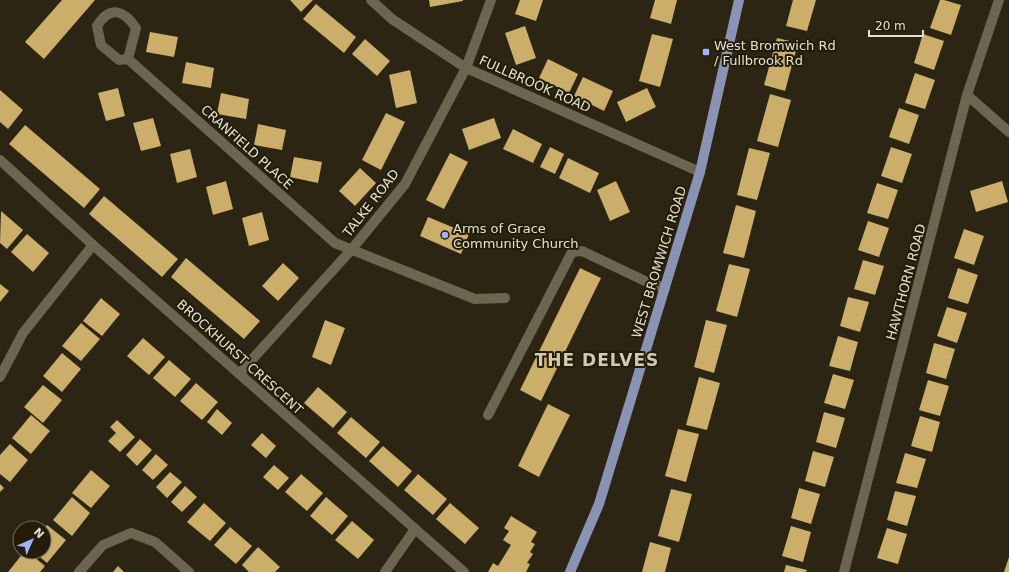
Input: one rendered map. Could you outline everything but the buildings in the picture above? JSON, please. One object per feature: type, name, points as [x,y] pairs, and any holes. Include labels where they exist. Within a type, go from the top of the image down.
[{"type":"main road","name":"WEST BROMWICH ROAD","points":[[570,572],[599,504],[700,172],[739,0]]},
{"type":"street","name":"FULLBROOK ROAD","points":[[371,0],[392,19],[466,68],[700,172]]},
{"type":"street","name":"TALKE ROAD","points":[[239,374],[352,249],[405,184],[466,68],[491,0]]},
{"type":"street","name":"HAWTHORN ROAD","points":[[844,572],[967,95],[999,0]]},
{"type":"street","name":"CRANFIELD PLACE","points":[[128,59],[136,28],[130,18],[123,13],[115,12],[108,14],[101,19],[97,26],[101,45],[119,60],[128,59],[335,243],[475,299],[505,298]]},
{"type":"street","points":[[967,95],[1009,132]]},
{"type":"street","name":"BROCKHURST CRESCENT","points":[[0,160],[92,245],[464,572]]},
{"type":"street","points":[[0,377],[23,333],[92,245]]},
{"type":"street","points":[[488,415],[572,252],[582,251],[645,281],[664,288]]},
{"type":"street","points":[[385,572],[415,529]]},
{"type":"street","points":[[79,572],[103,545],[131,533],[155,542],[189,572]]},
{"type":"place","name":"West Bromwich Rd / Fullbrook Rd","points":[[706,52]]},
{"type":"place","name":"Arms of Grace Community Church","points":[[445,235]]},
{"type":"district","name":"THE DELVES","points":[[597,360]]}]
